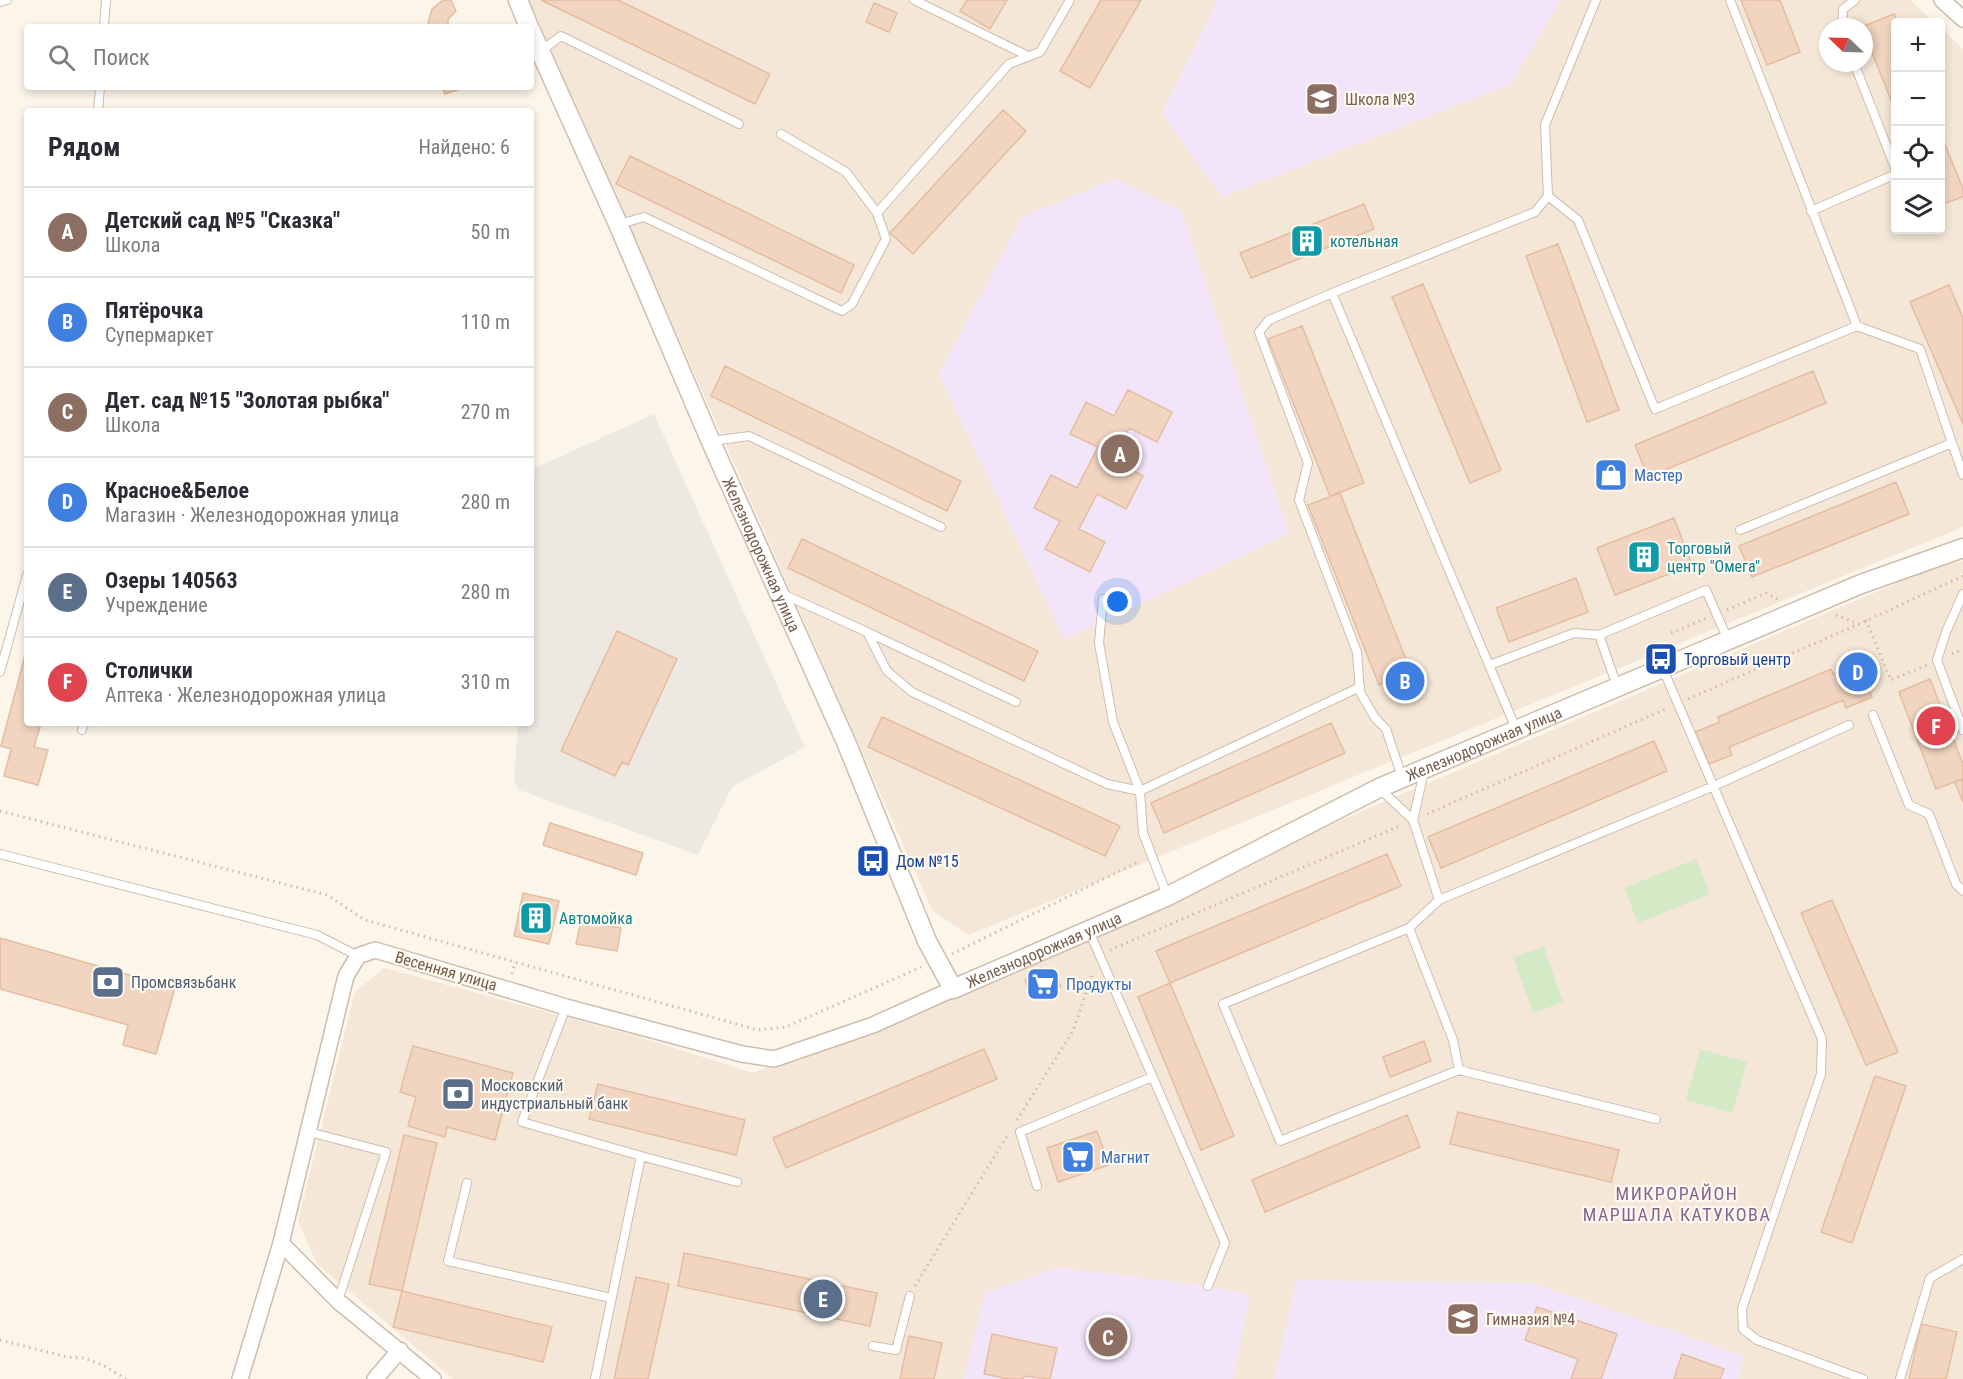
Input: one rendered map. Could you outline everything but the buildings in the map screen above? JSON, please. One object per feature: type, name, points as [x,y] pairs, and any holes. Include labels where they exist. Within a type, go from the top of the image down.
[{"type":"street","name":"Железнодорожная улица","points":[[518,0],[528,24]]},
{"type":"street","points":[[1942,0],[1963,19]]},
{"type":"street","name":"Железнодорожная улица","points":[[534,38],[618,224],[777,591],[846,742],[927,941],[939,960],[952,989],[1168,896],[1379,788],[1861,584],[1963,549]]},
{"type":"street","name":"Весенняя улица","points":[[358,956],[375,950],[566,1007],[742,1054],[774,1059],[873,1025],[952,989]]},
{"type":"street","points":[[240,1379],[281,1243],[346,976],[358,956]]},
{"type":"street","points":[[281,1243],[338,1301],[433,1379]]},
{"type":"street","points":[[375,1379],[400,1350]]},
{"type":"lane","points":[[0,2],[8,0]]},
{"type":"lane","points":[[104,24],[106,0]]},
{"type":"lane","points":[[914,0],[1028,56]]},
{"type":"lane","points":[[877,213],[1009,64],[1040,52],[1070,0]]},
{"type":"lane","points":[[1403,778],[1386,729],[1375,718],[1360,687],[1357,652],[1299,500],[1308,463],[1258,332],[1269,320],[1535,212],[1548,196],[1545,125],[1596,0]]},
{"type":"lane","points":[[1730,0],[1857,326]]},
{"type":"lane","points":[[1842,18],[1843,9],[1855,0]]},
{"type":"lane","points":[[540,52],[561,36],[739,124]]},
{"type":"lane","points":[[1857,72],[1891,159]]},
{"type":"lane","points":[[98,108],[100,90]]},
{"type":"lane","points":[[618,224],[644,217],[842,311],[852,304],[886,239],[877,213],[846,172],[781,134]]},
{"type":"lane","points":[[1811,211],[1891,174]]},
{"type":"lane","points":[[1548,196],[1578,220],[1655,409],[1857,326],[1920,349],[1963,476]]},
{"type":"lane","points":[[1332,293],[1516,730]]},
{"type":"lane","points":[[711,442],[749,435],[941,527]]},
{"type":"lane","points":[[1740,530],[1952,443]]},
{"type":"lane","points":[[0,672],[24,586]]},
{"type":"lane","points":[[1490,665],[1574,633],[1599,635],[1706,590],[1728,640]]},
{"type":"lane","points":[[777,591],[1016,702]]},
{"type":"lane","points":[[1963,594],[1946,632],[1937,660],[1963,730]]},
{"type":"lane","points":[[1103,599],[1099,644],[1113,722],[1140,791],[1143,833],[1168,896]]},
{"type":"lane","points":[[867,632],[887,671],[912,692],[1107,784],[1140,791],[1360,687]]},
{"type":"lane","points":[[1599,635],[1617,687]]},
{"type":"lane","points":[[1662,668],[1822,1039],[1821,1074],[1742,1309],[1743,1329],[1757,1340],[1863,1379]]},
{"type":"lane","points":[[1873,715],[1909,805],[1929,814],[1956,884],[1963,891]]},
{"type":"lane","points":[[1656,1119],[1459,1070],[1280,1141],[1222,1004],[1409,928],[1439,900],[1714,786],[1850,725]]},
{"type":"lane","points":[[1413,820],[1424,770]]},
{"type":"lane","points":[[1379,788],[1413,820],[1439,900]]},
{"type":"lane","points":[[0,854],[317,936],[358,956]]},
{"type":"lane","points":[[1409,928],[1453,1040],[1459,1070]]},
{"type":"lane","points":[[1088,930],[1225,1243],[1208,1286]]},
{"type":"lane","points":[[566,1007],[522,1122],[737,1182]]},
{"type":"lane","points":[[1037,1186],[1020,1132],[1152,1077]]},
{"type":"lane","points":[[309,1132],[386,1152],[338,1301]]},
{"type":"lane","points":[[595,1379],[641,1156]]},
{"type":"lane","points":[[467,1183],[448,1261],[611,1298]]},
{"type":"lane","points":[[1900,1379],[1930,1278],[1963,1259]]},
{"type":"lane","points":[[873,1346],[896,1350],[910,1296]]},
{"type":"path","points":[[1866,620],[1891,680],[1963,650]]},
{"type":"path","points":[[1099,954],[1413,820],[1859,624]]},
{"type":"path","points":[[0,811],[327,894],[365,920],[758,1030],[786,1027],[939,960],[1151,856]]},
{"type":"path","points":[[0,1340],[67,1357],[84,1358],[103,1365],[126,1379]]},
{"type":"shaded area","points":[[529,0],[1910,0],[1930,18],[1891,18],[1891,234],[1945,234],[1945,32],[1963,49],[1963,527],[968,935],[932,910]]},
{"type":"shaded area","name":"Школа №3","points":[[1218,0],[1560,0],[1511,84],[1222,197],[1162,113]]},
{"type":"shaded area","points":[[1115,179],[1181,210],[1289,534],[1064,640],[939,374],[1022,217]]},
{"type":"shaded area","points":[[654,414],[805,747],[732,787],[698,855],[519,790],[514,780],[518,726],[534,726],[535,468]]},
{"type":"shaded area","points":[[1963,561],[1963,1379],[453,1379],[317,1264],[298,1221],[355,992],[384,968],[640,1037],[753,1073],[942,1002],[1278,847],[1925,571]]},
{"type":"shaded area","points":[[1058,1267],[1208,1286],[1250,1295],[1233,1379],[964,1379],[985,1293]]},
{"type":"shaded area","name":"Гимназия №4","points":[[1297,1280],[1533,1283],[1744,1356],[1738,1379],[1274,1379]]},
{"type":"green space","points":[[1696,859],[1710,894],[1638,923],[1624,888]]},
{"type":"green space","points":[[1544,947],[1563,1002],[1533,1013],[1513,957]]},
{"type":"green space","points":[[1700,1049],[1747,1062],[1732,1113],[1686,1100]]},
{"type":"place","name":"Школа №3","points":[[1322,99]]},
{"type":"place","name":"котельная","points":[[1307,241]]},
{"type":"place","name":"Детский сад №5 \"Сказка\"","points":[[1120,454]]},
{"type":"place","name":"Мастер","points":[[1611,475]]},
{"type":"place","name":"Торговый центр \"Омега\"","points":[[1644,557]]},
{"type":"place","name":"Торговый центр","points":[[1661,659]]},
{"type":"place","name":"Красное&Белое","points":[[1858,672]]},
{"type":"place","name":"Пятёрочка","points":[[1405,681]]},
{"type":"place","name":"Столички","points":[[1936,726]]},
{"type":"place","name":"Дом №15","points":[[873,861]]},
{"type":"place","name":"Автомойка","points":[[536,918]]},
{"type":"place","name":"Промсвязьбанк","points":[[108,982]]},
{"type":"place","name":"Продукты","points":[[1043,984]]},
{"type":"place","name":"Московский индустриальный банк","points":[[458,1094]]},
{"type":"place","name":"Магнит","points":[[1078,1157]]},
{"type":"place","name":"Озеры 140563","points":[[823,1299]]},
{"type":"place","name":"Гимназия №4","points":[[1463,1319]]},
{"type":"place","name":"Дет. сад №15 \"Золотая рыбка\"","points":[[1108,1337]]},
{"type":"district","name":"МИКРОРАЙОН МАРШАЛА КАТУКОВА","points":[[1677,1203]]}]
